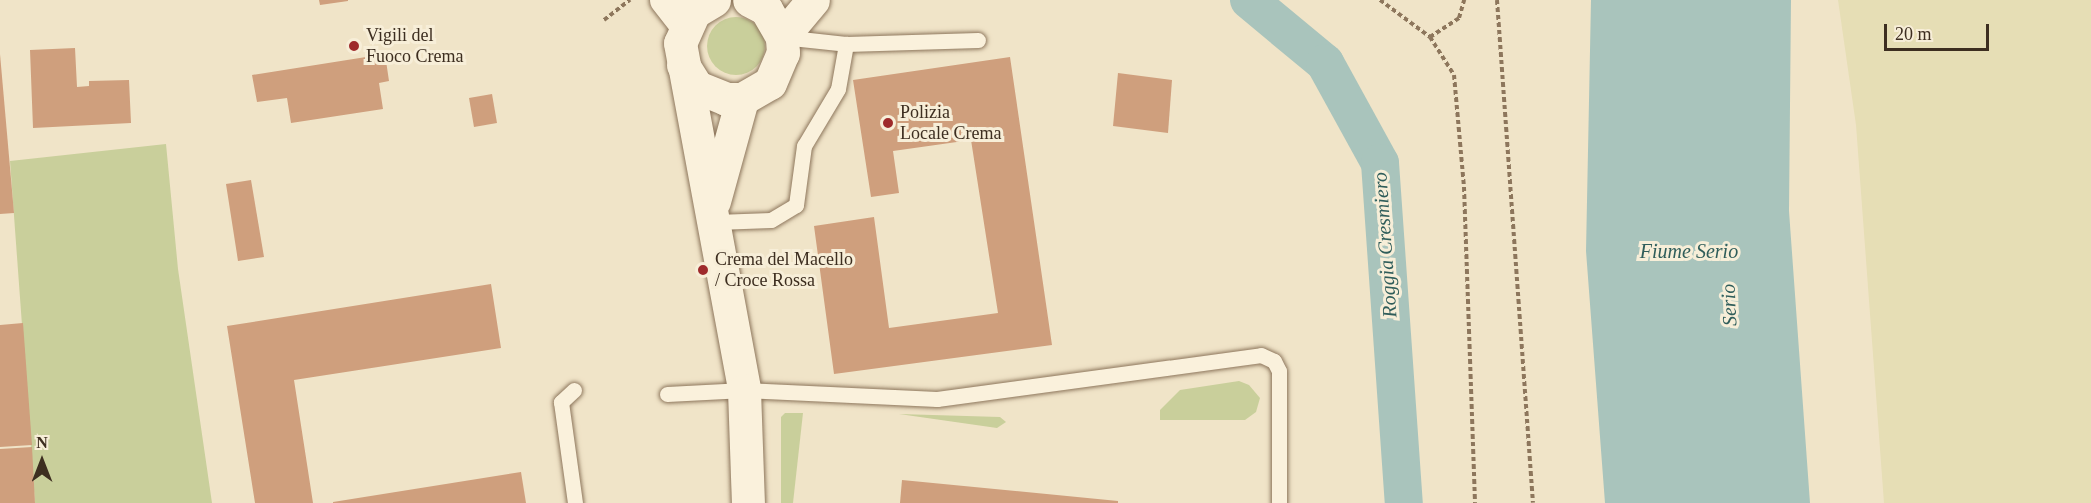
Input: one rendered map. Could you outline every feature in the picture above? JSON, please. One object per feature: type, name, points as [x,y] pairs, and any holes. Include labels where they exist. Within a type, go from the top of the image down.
[{"type":"street","points":[[665,0],[685,26]]},
{"type":"street","points":[[714,0],[694,12],[685,26],[681,60],[714,214],[744,390],[748,503]]},
{"type":"street","points":[[681,60],[697,87],[726,99],[742,99],[770,83],[783,53],[782,37],[776,22],[754,0]]},
{"type":"street","points":[[782,37],[813,0]]},
{"type":"street","points":[[714,214],[742,99]]},
{"type":"lane","points":[[782,37],[846,44],[978,40]]},
{"type":"lane","points":[[714,214],[771,220],[796,205],[804,146],[838,89],[846,44]]},
{"type":"lane","points":[[667,394],[744,390],[937,399],[1261,355],[1274,361],[1279,370],[1279,503]]},
{"type":"lane","points":[[574,390],[561,402],[575,503]]},
{"type":"path","points":[[604,20],[630,0]]},
{"type":"path","points":[[1380,0],[1430,37],[1454,75],[1464,187],[1475,503]]},
{"type":"path","points":[[1430,37],[1460,18],[1464,0]]},
{"type":"path","points":[[1497,0],[1533,503]]},
{"type":"shaded area","points":[[1838,0],[2091,0],[2091,503],[1884,503],[1856,125]]},
{"type":"green space","points":[[730,17],[742,17],[757,25],[765,40],[765,52],[757,67],[742,75],[730,75],[715,67],[707,52],[707,40],[715,25]]},
{"type":"green space","points":[[166,144],[178,269],[212,503],[35,503],[10,161]]},
{"type":"green space","points":[[1239,381],[1249,385],[1260,398],[1256,412],[1245,420],[1160,420],[1160,410],[1180,390]]},
{"type":"green space","points":[[785,413],[803,413],[793,503],[781,503],[781,417]]},
{"type":"green space","points":[[899,414],[1000,417],[1006,422],[997,428]]},
{"type":"water","name":"Fiume Serio","points":[[1591,0],[1791,0],[1789,211],[1810,503],[1605,503],[1586,251]]},
{"type":"building","points":[[319,0],[348,0],[348,1],[320,5]]},
{"type":"building","points":[[75,48],[77,87],[89,86],[89,81],[129,80],[131,123],[33,128],[30,50]]},
{"type":"building","points":[[0,54],[14,213],[0,214]]},
{"type":"building","points":[[385,54],[389,81],[379,83],[383,109],[291,123],[287,98],[257,102],[252,75]]},
{"type":"building","points":[[1010,57],[1052,345],[834,374],[814,226],[874,217],[889,328],[998,313],[971,140],[893,151],[899,193],[871,197],[853,80]]},
{"type":"building","points":[[1118,73],[1172,80],[1168,133],[1113,126]]},
{"type":"building","points":[[492,94],[497,123],[474,127],[469,98]]},
{"type":"building","points":[[251,180],[264,257],[238,261],[226,184]]},
{"type":"building","points":[[491,284],[501,348],[294,380],[313,503],[255,503],[227,326]]},
{"type":"building","points":[[23,323],[32,445],[0,447],[0,325]]},
{"type":"building","points":[[32,447],[35,503],[0,503],[0,449]]},
{"type":"building","points":[[521,472],[526,503],[333,503],[333,502]]},
{"type":"building","points":[[902,480],[1118,501],[1118,503],[900,503]]},
{"type":"waterway","name":"Roggia Cresmiero","points":[[1249,0],[1325,63],[1380,163],[1404,503]]},
{"type":"place","name":"Vigili del Fuoco Crema","points":[[354,46]]},
{"type":"place","name":"Polizia Locale Crema","points":[[888,123]]},
{"type":"place","name":"Crema del Macello / Croce Rossa","points":[[703,270]]},
{"type":"water label","name":"Serio","points":[[1729,305]]}]
